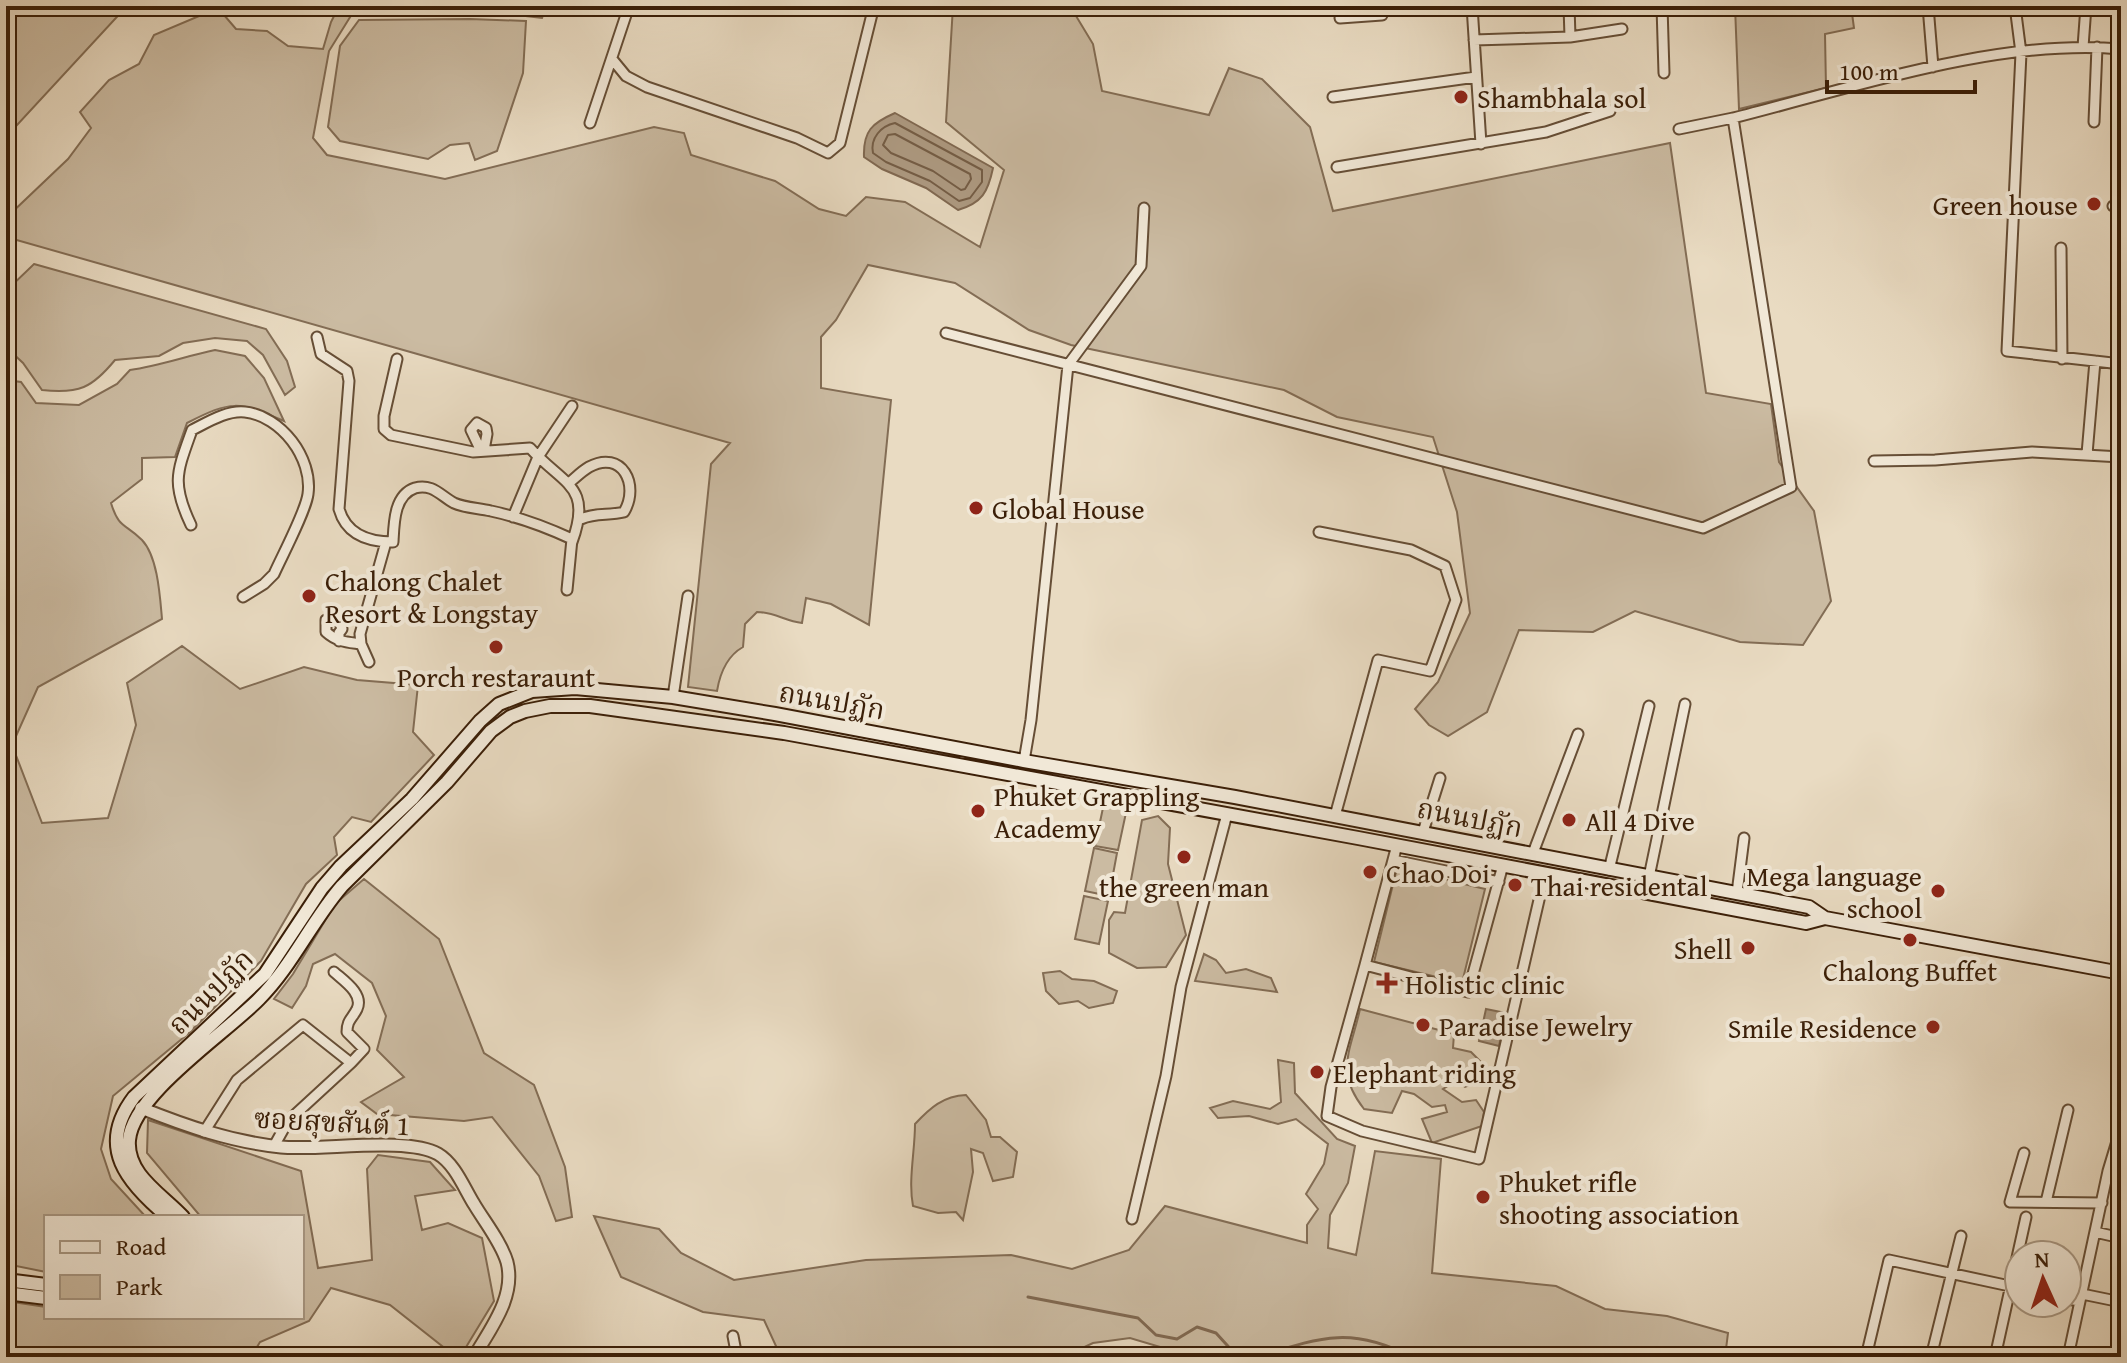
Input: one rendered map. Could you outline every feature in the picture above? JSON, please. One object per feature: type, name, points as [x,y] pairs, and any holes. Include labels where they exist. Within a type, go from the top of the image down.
[{"type":"main road","name":"ถนนปฏัก","points":[[166,1215],[145,1197],[119,1159],[116,1134],[124,1110],[134,1097],[265,974],[310,904],[341,866],[412,799],[480,721],[499,704],[532,691],[575,688],[673,697],[1423,832],[1809,907],[1825,918],[2121,973]]},
{"type":"main road","points":[[518,695],[525,711]]},
{"type":"main road","name":"ถนนปฏัก","points":[[181,1215],[142,1178],[133,1162],[129,1137],[141,1108],[258,1001],[280,975],[327,903],[447,782],[491,731],[510,717],[550,706],[590,706],[784,733],[1806,923],[1825,918]]},
{"type":"main road","points":[[991,771],[993,755]]},
{"type":"main road","points":[[6,1280],[44,1285]]},
{"type":"main road","points":[[6,1293],[44,1298]]},
{"type":"street","points":[[590,123],[629,6]]},
{"type":"street","points":[[612,59],[626,76],[647,87],[797,138],[828,153],[840,143],[874,6]]},
{"type":"street","points":[[1340,18],[1382,15],[1382,6]]},
{"type":"street","points":[[1472,6],[1481,144]]},
{"type":"street","points":[[1569,6],[1570,37]]},
{"type":"street","points":[[1662,6],[1664,73]]},
{"type":"street","points":[[1928,6],[1933,67]]},
{"type":"street","points":[[2015,6],[2021,53],[2007,351],[2121,364]]},
{"type":"street","points":[[2083,47],[2086,6]]},
{"type":"street","points":[[1474,40],[1570,37],[1622,29]]},
{"type":"street","points":[[1679,129],[1933,67],[2083,47],[2121,49]]},
{"type":"street","points":[[2094,122],[2097,47]]},
{"type":"street","points":[[1333,97],[1476,77]]},
{"type":"street","points":[[1337,167],[1546,132],[1610,111]]},
{"type":"street","points":[[946,333],[1703,528],[1791,487],[1733,118]]},
{"type":"street","points":[[1024,761],[1031,720],[1068,365],[1141,266],[1144,208]]},
{"type":"street","points":[[2061,248],[2062,359]]},
{"type":"street","points":[[317,337],[321,354],[347,371],[349,381],[339,509],[343,522],[355,533],[393,542],[394,522],[401,501],[408,492],[418,487],[437,490],[455,503],[543,526],[572,539],[572,542]]},
{"type":"street","points":[[397,359],[384,416],[384,429],[391,435],[473,452],[530,448],[569,483],[579,500],[581,519],[572,542],[567,590]]},
{"type":"street","points":[[2087,454],[2095,361]]},
{"type":"street","points":[[513,517],[538,457],[572,406]]},
{"type":"street","points":[[191,525],[178,498],[177,472],[192,430],[220,416],[245,412],[270,422],[291,438],[306,468],[308,494],[274,574],[243,597]]},
{"type":"street","points":[[1874,461],[1935,460],[2032,452],[2121,457]]},
{"type":"street","points":[[569,483],[589,467],[614,464],[626,472],[631,485],[630,502],[624,512],[610,515],[595,512],[581,519]]},
{"type":"street","points":[[1319,532],[1411,550],[1445,566],[1456,600],[1430,671],[1378,660],[1335,816]]},
{"type":"street","points":[[369,662],[361,644],[365,608],[386,542]]},
{"type":"street","points":[[673,697],[688,596]]},
{"type":"street","points":[[339,641],[361,644]]},
{"type":"street","points":[[1649,877],[1685,704]]},
{"type":"street","points":[[1609,870],[1649,706]]},
{"type":"street","points":[[1533,853],[1578,734]]},
{"type":"street","points":[[1423,832],[1440,778]]},
{"type":"street","points":[[1132,1219],[1166,1076],[1181,987],[1227,814]]},
{"type":"street","points":[[1737,893],[1744,838]]},
{"type":"street","points":[[1397,845],[1331,1087],[1327,1116],[1362,1131],[1479,1159],[1545,874]]},
{"type":"street","points":[[1393,860],[1499,882]]},
{"type":"street","points":[[1365,965],[1468,992],[1503,865]]},
{"type":"street","points":[[274,1146],[288,1121],[364,1049],[347,1032],[347,1021],[359,1002],[356,993],[334,972]]},
{"type":"street","points":[[204,1132],[237,1080],[303,1025],[351,1063]]},
{"type":"street","name":"ซอยสุขสันต์ 1","points":[[141,1108],[204,1132],[274,1146],[330,1148],[391,1145],[439,1155],[454,1170],[507,1262],[508,1286],[502,1309],[474,1357]]},
{"type":"street","points":[[2046,1202],[2068,1110]]},
{"type":"street","points":[[2083,1289],[2108,1171],[2121,1128]]},
{"type":"street","points":[[2024,1153],[2010,1202],[2102,1203]]},
{"type":"street","points":[[2108,1171],[2121,1173]]},
{"type":"street","points":[[2023,1239],[2026,1217]]},
{"type":"street","points":[[2095,1232],[2121,1238]]},
{"type":"street","points":[[1931,1357],[1961,1236]]},
{"type":"street","points":[[1866,1357],[1889,1260],[2003,1284]]},
{"type":"street","points":[[2083,1298],[2121,1302]]},
{"type":"street","points":[[1995,1357],[2006,1319]]},
{"type":"street","points":[[2076,1319],[2068,1355],[2087,1357]]},
{"type":"street","points":[[733,1336],[737,1357]]},
{"type":"green space","points":[[6,6],[127,6],[6,137]]},
{"type":"green space","points":[[339,6],[547,6],[542,18],[499,13],[352,14],[329,51],[313,138],[327,155],[445,179],[654,127],[684,133],[691,155],[775,181],[819,209],[846,216],[866,197],[905,202],[980,247],[1004,170],[946,122],[953,6],[1070,6],[1093,44],[1102,91],[1209,115],[1229,68],[1262,79],[1310,127],[1333,211],[1670,143],[1706,393],[1771,404],[1779,462],[1814,511],[1831,601],[1803,645],[1740,642],[1635,611],[1593,632],[1519,630],[1487,712],[1448,736],[1429,725],[1415,709],[1438,682],[1470,613],[1457,512],[1433,437],[1337,417],[1284,390],[1071,345],[1029,330],[955,283],[868,265],[836,320],[821,337],[821,388],[891,400],[869,625],[831,604],[806,598],[802,623],[757,612],[745,624],[743,647],[725,666],[717,691],[688,687],[711,464],[730,443],[6,237],[6,218],[68,159],[91,128],[80,112],[109,80],[139,64],[154,35],[218,8],[236,29],[267,31],[288,46],[323,49]]},
{"type":"green space","points":[[1735,6],[1851,6],[1854,28],[1825,34],[1826,88],[1739,109]]},
{"type":"green space","points":[[359,20],[526,21],[523,73],[497,151],[475,160],[469,143],[450,145],[428,159],[340,141],[328,127],[340,46]]},
{"type":"green space","points":[[34,264],[266,329],[287,361],[295,387],[285,395],[263,355],[247,341],[215,338],[183,343],[159,356],[115,360],[92,383],[75,390],[42,390],[23,363],[6,347],[6,291]]},
{"type":"green space","points":[[215,350],[245,356],[264,378],[284,421],[235,406],[202,415],[187,423],[175,457],[142,458],[142,479],[111,503],[120,522],[142,540],[152,556],[162,619],[38,687],[12,745],[42,823],[108,818],[136,725],[127,683],[182,646],[240,689],[304,667],[357,680],[418,685],[413,732],[434,755],[371,822],[352,817],[334,837],[337,855],[306,884],[261,961],[189,1033],[113,1096],[101,1149],[111,1179],[144,1215],[44,1215],[44,1272],[6,1264],[6,380],[21,382],[36,403],[79,405],[117,384],[130,370]]},
{"type":"green space","points":[[1104,803],[1127,808],[1118,850],[1095,846]]},
{"type":"green space","points":[[1158,816],[1170,828],[1168,864],[1186,935],[1166,967],[1137,968],[1109,953],[1109,920],[1114,912],[1125,913],[1142,820]]},
{"type":"green space","points":[[1094,848],[1117,853],[1109,896],[1085,891]]},
{"type":"green space","points":[[1397,868],[1485,889],[1462,983],[1374,962]]},
{"type":"green space","points":[[364,879],[439,939],[484,1053],[534,1085],[565,1167],[572,1217],[556,1221],[539,1176],[492,1117],[464,1121],[377,1114],[361,1102],[404,1077],[377,1050],[386,1016],[372,983],[335,954],[313,964],[306,986],[292,1008],[274,999],[293,974],[335,904]]},
{"type":"green space","points":[[1084,896],[1108,901],[1099,944],[1075,939]]},
{"type":"green space","points":[[1204,954],[1216,960],[1226,973],[1246,969],[1271,978],[1277,992],[1195,981]]},
{"type":"green space","points":[[1060,971],[1072,979],[1094,981],[1117,991],[1113,1003],[1089,1008],[1078,1001],[1059,1004],[1046,991],[1043,973]]},
{"type":"green space","points":[[1360,1009],[1454,1034],[1453,1048],[1471,1052],[1486,1067],[1483,1080],[1465,1087],[1456,1081],[1443,1089],[1462,1102],[1476,1100],[1484,1112],[1482,1126],[1432,1143],[1422,1119],[1447,1112],[1445,1105],[1432,1107],[1414,1094],[1402,1091],[1392,1113],[1364,1109],[1349,1083],[1347,1072],[1349,1049]]},
{"type":"green space","points":[[1278,1060],[1294,1063],[1295,1093],[1337,1139],[1355,1146],[1348,1183],[1330,1215],[1328,1248],[1356,1255],[1375,1151],[1441,1159],[1432,1273],[1556,1286],[1605,1309],[1667,1316],[1728,1333],[1725,1357],[1213,1357],[1187,1355],[1130,1338],[1093,1343],[1063,1357],[781,1357],[764,1320],[703,1312],[621,1277],[594,1216],[659,1229],[681,1253],[734,1280],[866,1260],[1011,1255],[1072,1269],[1129,1250],[1165,1206],[1307,1243],[1307,1225],[1318,1209],[1306,1194],[1324,1164],[1328,1144],[1296,1119],[1278,1124],[1249,1116],[1218,1118],[1210,1108],[1233,1101],[1270,1109],[1281,1102]]},
{"type":"green space","points":[[966,1095],[986,1120],[991,1137],[1000,1137],[1017,1152],[1013,1177],[993,1181],[983,1153],[971,1149],[973,1172],[963,1220],[956,1212],[938,1213],[913,1206],[911,1176],[915,1124],[938,1104]]},
{"type":"green space","points":[[148,1120],[301,1171],[318,1268],[372,1260],[367,1169],[378,1155],[430,1162],[455,1190],[415,1196],[422,1230],[448,1223],[482,1238],[494,1301],[460,1357],[390,1305],[331,1288],[309,1321],[260,1342],[251,1357],[6,1357],[6,1301],[44,1307],[44,1319],[304,1319],[304,1215],[199,1215],[147,1153]]},
{"type":"water","points":[[895,113],[993,168],[989,184],[978,200],[958,210],[926,188],[882,169],[864,157],[870,129]]},
{"type":"water","points":[[1486,1009],[1506,1013],[1499,1046],[1479,1041]]},
{"type":"waterway","points":[[1028,1297],[1138,1318],[1156,1335],[1177,1339],[1197,1327],[1216,1333],[1236,1355],[1252,1357]]},
{"type":"waterway","points":[[1258,1357],[1299,1344],[1334,1338],[1370,1341],[1411,1357]]},
{"type":"waterway","points":[[1454,1357],[1484,1351],[1515,1357]]},
{"type":"place","name":"Shambhala sol","points":[[1461,97]]},
{"type":"place","name":"Green house","points":[[2094,204]]},
{"type":"place","name":"Global House","points":[[976,508]]},
{"type":"place","name":"Chalong Chalet Resort & Longstay","points":[[309,596]]},
{"type":"place","name":"Porch restaraunt","points":[[496,647]]},
{"type":"place","name":"Phuket Grappling Academy","points":[[978,811]]},
{"type":"place","name":"All 4 Dive","points":[[1569,820]]},
{"type":"place","name":"the green man","points":[[1184,857]]},
{"type":"place","name":"Chao Doi","points":[[1370,872]]},
{"type":"place","name":"Thai residental","points":[[1515,885]]},
{"type":"place","name":"Mega language school","points":[[1938,891]]},
{"type":"place","name":"Chalong Buffet","points":[[1910,940]]},
{"type":"place","name":"Shell","points":[[1748,948]]},
{"type":"place","name":"Holistic clinic","points":[[1387,983]]},
{"type":"place","name":"Paradise Jewelry","points":[[1423,1025]]},
{"type":"place","name":"Smile Residence","points":[[1933,1027]]},
{"type":"place","name":"Elephant riding","points":[[1317,1072]]},
{"type":"place","name":"Phuket rifle shooting association","points":[[1483,1197]]}]
